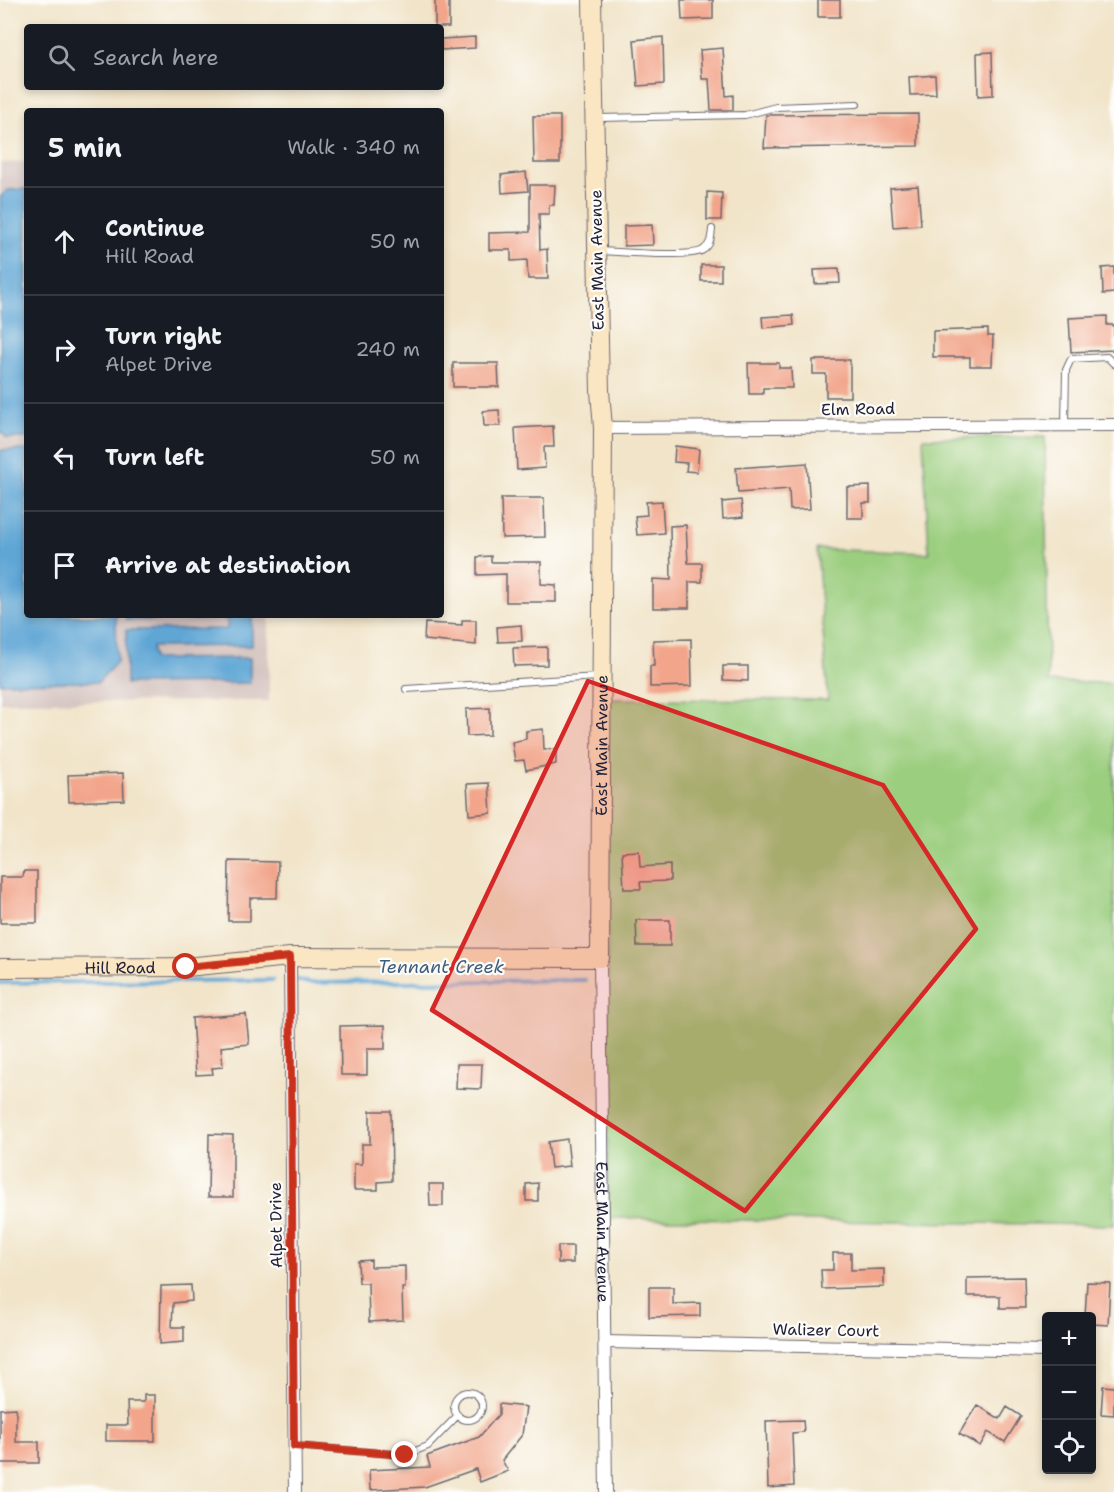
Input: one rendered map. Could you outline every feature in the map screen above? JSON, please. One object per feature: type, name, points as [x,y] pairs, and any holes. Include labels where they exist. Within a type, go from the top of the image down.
[{"type":"street","name":"East Main Avenue","points":[[592,0],[603,428],[600,958],[606,1492]]},
{"type":"street","name":"Elm Road","points":[[603,428],[1114,425]]},
{"type":"street","name":"Hill Road","points":[[0,968],[186,967],[290,957],[600,958]]},
{"type":"street","name":"Alpet Drive","points":[[290,957],[295,1492]]},
{"type":"street","name":"Walizer Court","points":[[605,1342],[1042,1351]]},
{"type":"lane","points":[[594,118],[745,115],[776,107],[857,104]]},
{"type":"lane","points":[[597,251],[678,254],[701,252],[710,244],[712,230]]},
{"type":"lane","points":[[1065,425],[1066,370],[1071,358],[1107,357],[1114,364]]},
{"type":"lane","points":[[406,688],[602,677]]},
{"type":"lane","points":[[469,1392],[479,1396],[482,1407],[477,1416],[467,1420],[458,1415],[454,1405],[459,1395],[469,1392]]},
{"type":"lane","points":[[294,1446],[405,1455],[428,1446],[458,1415]]},
{"type":"highlighted area","points":[[588,681],[883,785],[976,929],[745,1211],[432,1010]]},
{"type":"shaded area","points":[[24,162],[24,618],[269,618],[269,701],[0,702],[0,163]]},
{"type":"green space","points":[[1045,437],[1048,682],[1114,683],[1114,1225],[608,1218],[607,699],[828,700],[817,549],[929,553],[923,438]]},
{"type":"water","points":[[24,189],[24,438],[7,438],[0,431],[0,197],[8,190]]},
{"type":"water","points":[[0,450],[24,450],[24,618],[116,618],[117,662],[98,682],[0,683]]},
{"type":"water","points":[[126,618],[252,618],[252,646],[152,647],[153,659],[250,658],[250,683],[126,684],[126,630],[227,629],[227,619],[126,620]]},
{"type":"building","points":[[435,0],[449,0],[449,27],[444,27],[444,24],[435,24]]},
{"type":"building","points":[[681,0],[713,0],[713,19],[682,20]]},
{"type":"building","points":[[818,0],[840,0],[840,17],[818,17]]},
{"type":"building","points":[[475,37],[475,48],[444,50],[444,39]]},
{"type":"building","points":[[663,37],[664,84],[638,86],[634,40]]},
{"type":"building","points":[[723,48],[726,96],[733,95],[733,110],[711,110],[709,79],[702,79],[700,50]]},
{"type":"building","points":[[992,52],[993,95],[978,96],[977,53]]},
{"type":"building","points":[[935,75],[936,94],[910,95],[909,77]]},
{"type":"building","points":[[918,114],[918,146],[764,148],[766,115]]},
{"type":"building","points":[[533,116],[560,116],[560,163],[534,163]]},
{"type":"building","points":[[526,172],[528,191],[502,193],[501,175]]},
{"type":"building","points":[[530,185],[555,185],[554,205],[549,205],[549,214],[539,214],[540,250],[547,249],[548,279],[528,279],[527,260],[511,261],[511,250],[489,250],[489,233],[530,232]]},
{"type":"building","points":[[918,186],[921,225],[893,227],[890,188]]},
{"type":"building","points":[[707,192],[722,193],[721,220],[707,220]]},
{"type":"building","points":[[652,225],[653,245],[624,246],[624,226]]},
{"type":"building","points":[[701,265],[721,265],[721,281],[701,281]]},
{"type":"building","points":[[1114,267],[1114,293],[1103,294],[1102,268]]},
{"type":"building","points":[[839,269],[840,283],[815,284],[814,270]]},
{"type":"building","points":[[793,315],[794,325],[763,328],[762,317]]},
{"type":"building","points":[[1107,316],[1107,325],[1114,325],[1114,350],[1071,352],[1069,318]]},
{"type":"building","points":[[988,329],[988,336],[993,336],[992,366],[970,366],[970,357],[933,357],[933,331]]},
{"type":"building","points":[[813,360],[850,360],[850,397],[826,397],[826,374],[813,374]]},
{"type":"building","points":[[453,363],[498,363],[499,387],[453,387]]},
{"type":"building","points":[[748,363],[779,363],[779,368],[791,368],[792,388],[763,388],[763,394],[749,394]]},
{"type":"building","points":[[499,410],[500,426],[484,426],[483,411]]},
{"type":"building","points":[[553,426],[554,447],[544,447],[545,468],[517,470],[515,428]]},
{"type":"building","points":[[675,446],[699,449],[697,472],[686,471],[687,463],[674,462]]},
{"type":"building","points":[[807,463],[810,509],[790,510],[789,489],[738,493],[736,468]]},
{"type":"building","points":[[870,486],[870,503],[863,503],[863,518],[847,518],[847,487]]},
{"type":"building","points":[[501,498],[544,498],[545,537],[502,538]]},
{"type":"building","points":[[741,500],[743,517],[723,519],[722,502]]},
{"type":"building","points":[[662,501],[664,533],[637,535],[635,516],[647,515],[646,502]]},
{"type":"building","points":[[686,525],[688,563],[702,563],[702,582],[689,582],[689,608],[653,608],[653,579],[671,580],[670,526]]},
{"type":"building","points":[[491,556],[491,562],[541,562],[541,584],[556,585],[556,602],[506,602],[506,574],[477,575],[477,557]]},
{"type":"building","points":[[462,620],[476,620],[476,645],[424,640],[425,623],[462,625]]},
{"type":"building","points":[[521,625],[522,641],[498,642],[497,627]]},
{"type":"building","points":[[691,639],[692,686],[650,687],[650,666],[654,666],[653,640]]},
{"type":"building","points":[[547,647],[547,665],[514,666],[513,648]]},
{"type":"building","points":[[723,666],[748,666],[748,681],[723,680]]},
{"type":"building","points":[[490,708],[490,735],[467,736],[466,709]]},
{"type":"building","points":[[543,729],[544,750],[556,749],[556,764],[526,770],[524,760],[515,761],[512,742],[526,739],[526,731]]},
{"type":"building","points":[[123,773],[124,800],[69,802],[68,775]]},
{"type":"building","points":[[489,783],[491,813],[469,815],[467,784]]},
{"type":"building","points":[[639,851],[640,867],[670,865],[670,881],[640,882],[641,889],[624,889],[622,852]]},
{"type":"building","points":[[229,861],[278,862],[277,898],[250,898],[250,921],[228,921]]},
{"type":"building","points":[[24,871],[37,871],[37,923],[0,923],[0,877],[23,877]]},
{"type":"building","points":[[636,920],[670,920],[670,946],[637,946]]},
{"type":"building","points":[[246,1014],[249,1044],[221,1047],[223,1067],[212,1068],[213,1074],[196,1075],[192,1018]]},
{"type":"building","points":[[385,1025],[385,1049],[367,1049],[367,1075],[341,1075],[340,1026]]},
{"type":"building","points":[[457,1064],[482,1064],[481,1089],[456,1088]]},
{"type":"building","points":[[370,1111],[391,1111],[392,1181],[378,1182],[378,1190],[354,1190],[354,1164],[362,1164],[362,1144],[370,1144]]},
{"type":"building","points":[[209,1134],[233,1135],[233,1197],[208,1197]]},
{"type":"building","points":[[567,1139],[570,1166],[551,1168],[548,1142]]},
{"type":"building","points":[[538,1183],[538,1201],[526,1201],[526,1184]]},
{"type":"building","points":[[429,1184],[443,1184],[443,1206],[430,1206]]},
{"type":"building","points":[[558,1246],[573,1246],[573,1263],[558,1263]]},
{"type":"building","points":[[833,1253],[851,1253],[851,1270],[884,1269],[884,1287],[822,1289],[821,1270],[833,1270]]},
{"type":"building","points":[[371,1260],[371,1267],[405,1266],[405,1288],[402,1288],[403,1320],[369,1322],[368,1283],[359,1283],[358,1261]]},
{"type":"building","points":[[1024,1277],[1025,1308],[1000,1308],[1000,1296],[967,1296],[967,1278]]},
{"type":"building","points":[[1087,1282],[1110,1283],[1108,1325],[1096,1324],[1096,1312],[1085,1312]]},
{"type":"building","points":[[191,1285],[192,1301],[173,1303],[172,1327],[184,1327],[184,1342],[160,1344],[161,1286]]},
{"type":"building","points":[[649,1287],[673,1287],[673,1304],[700,1303],[700,1316],[649,1317]]},
{"type":"building","points":[[1103,1386],[1114,1387],[1114,1415],[1101,1414]]},
{"type":"building","points":[[144,1395],[155,1395],[155,1441],[106,1441],[106,1425],[128,1425],[127,1402],[144,1402]]},
{"type":"building","points":[[499,1404],[526,1407],[522,1435],[502,1460],[508,1471],[480,1482],[476,1469],[425,1487],[370,1490],[369,1470],[430,1467],[427,1456],[479,1437],[499,1414]]},
{"type":"building","points":[[977,1405],[1000,1419],[1007,1407],[1021,1416],[1005,1442],[988,1432],[980,1446],[959,1434]]},
{"type":"building","points":[[16,1408],[16,1442],[39,1442],[39,1463],[0,1463],[0,1409]]},
{"type":"building","points":[[803,1420],[804,1432],[792,1433],[794,1486],[768,1488],[766,1421]]},
{"type":"waterway","name":"Tennant Creek","points":[[0,983],[273,980]]},
{"type":"waterway","name":"Tennant Creek","points":[[298,980],[309,983],[585,980]]},
{"type":"route","points":[[186,967],[290,957],[294,1446],[405,1455]]}]
